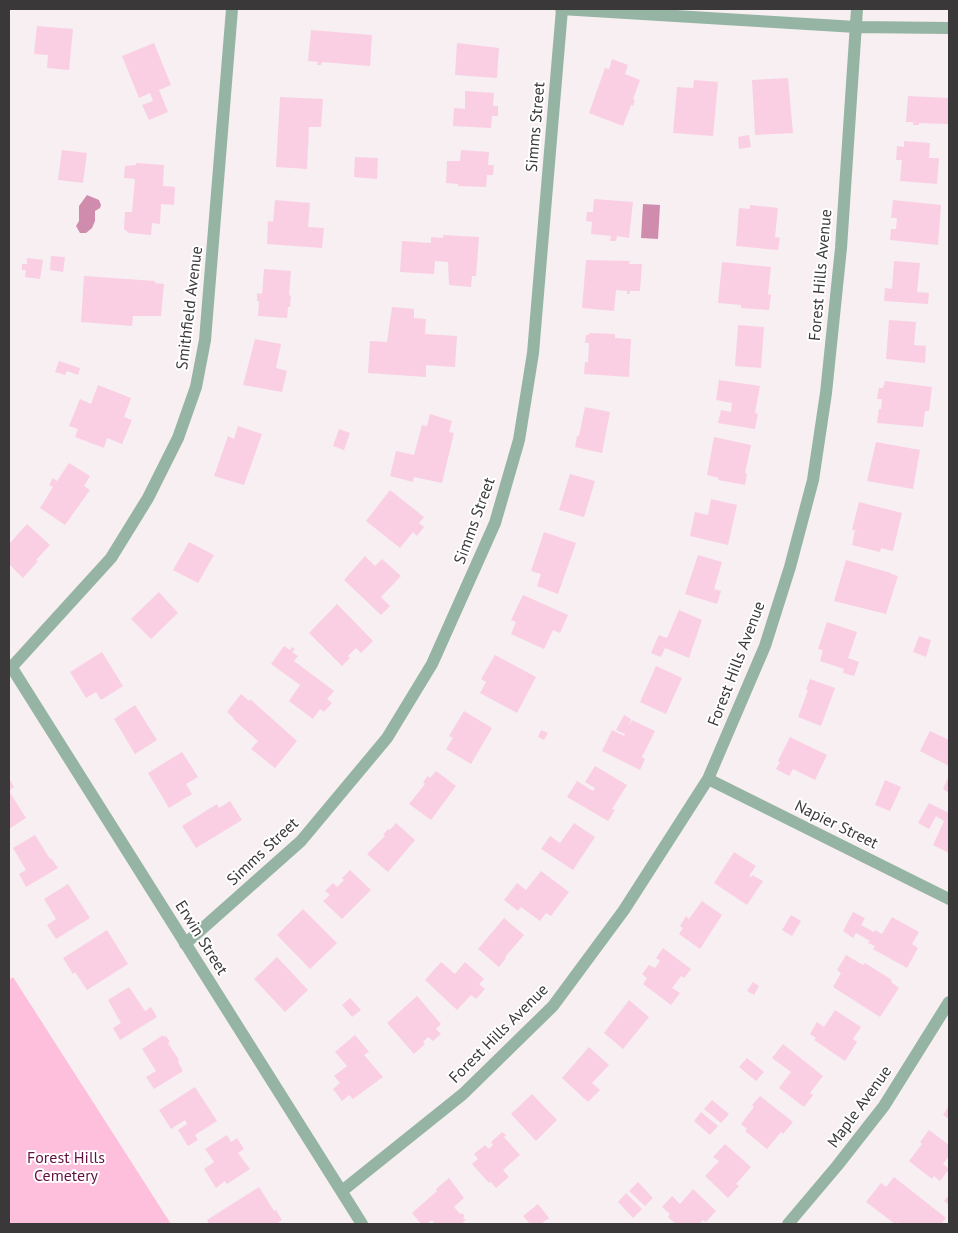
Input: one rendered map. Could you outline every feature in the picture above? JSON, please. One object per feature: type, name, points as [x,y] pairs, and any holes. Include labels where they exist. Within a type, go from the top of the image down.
[{"type":"street","name":"Smithfield Avenue","points":[[10,669],[111,558],[148,498],[170,455],[196,387],[206,340],[232,9]]},
{"type":"street","points":[[562,9],[856,27],[949,28]]},
{"type":"street","name":"Simms Street","points":[[185,944],[301,841],[386,738],[432,664],[495,523],[519,440],[533,353],[562,9]]},
{"type":"street","name":"Forest Hills Avenue","points":[[342,1191],[463,1094],[553,1006],[624,910],[708,780],[764,646],[790,567],[813,480],[826,393],[841,248],[857,9]]},
{"type":"street","name":"Erwin Street","points":[[10,669],[362,1224]]},
{"type":"street","name":"Napier Street","points":[[708,780],[949,899]]},
{"type":"street","name":"Maple Avenue","points":[[788,1224],[884,1106],[949,1002]]},
{"type":"green space","name":"Forest Hills Cemetery","points":[[13,977],[171,1224],[9,1224],[9,980]]},
{"type":"shaded area","points":[[87,195],[99,200],[101,205],[95,211],[95,221],[92,228],[86,233],[80,233],[76,226],[79,221],[79,206]]},
{"type":"shaded area","points":[[643,204],[660,205],[658,239],[641,238]]},
{"type":"building","points":[[37,26],[73,29],[69,70],[47,68],[48,55],[34,54]]},
{"type":"building","points":[[311,30],[372,35],[370,66],[322,62],[321,65],[317,65],[318,62],[308,61]]},
{"type":"building","points":[[154,43],[171,85],[159,90],[168,112],[149,120],[142,105],[153,101],[150,93],[139,98],[122,56]]},
{"type":"building","points":[[457,43],[499,48],[497,78],[455,75]]},
{"type":"building","points":[[612,59],[628,65],[625,74],[640,80],[633,99],[635,100],[633,106],[631,105],[623,126],[589,113],[605,68],[609,69]]},
{"type":"building","points":[[788,78],[793,133],[755,135],[752,80]]},
{"type":"building","points":[[694,80],[718,82],[713,136],[673,133],[677,87],[693,88]]},
{"type":"building","points":[[465,91],[494,93],[493,106],[498,106],[498,116],[492,116],[491,128],[453,126],[454,108],[465,109]]},
{"type":"building","points":[[908,96],[949,98],[949,124],[919,123],[919,125],[913,125],[913,122],[906,122]]},
{"type":"building","points":[[280,97],[323,99],[321,127],[309,127],[307,169],[276,167]]},
{"type":"building","points":[[749,135],[751,147],[739,149],[738,137]]},
{"type":"building","points":[[904,141],[930,143],[929,158],[939,158],[937,184],[900,181],[902,160],[896,160],[897,146],[904,147]]},
{"type":"building","points":[[62,150],[87,153],[83,183],[58,180]]},
{"type":"building","points":[[461,150],[489,152],[488,165],[494,165],[493,175],[487,175],[486,187],[458,186],[458,184],[446,183],[447,161],[460,161]]},
{"type":"building","points":[[355,157],[378,158],[377,179],[354,177]]},
{"type":"building","points":[[136,163],[164,165],[163,186],[175,187],[174,205],[161,204],[160,224],[152,223],[151,235],[129,233],[124,229],[125,212],[132,212],[135,179],[124,178],[125,166],[136,165]]},
{"type":"building","points":[[594,199],[633,202],[629,238],[617,236],[616,241],[610,241],[611,236],[591,234],[592,222],[586,221],[587,212],[593,212]]},
{"type":"building","points":[[275,200],[310,203],[308,227],[324,228],[322,248],[267,244],[268,221],[273,222]]},
{"type":"building","points":[[893,200],[941,205],[938,245],[890,240],[891,229],[896,229],[897,218],[891,218]]},
{"type":"building","points":[[750,205],[778,208],[775,237],[780,238],[778,250],[736,246],[739,208],[750,209]]},
{"type":"building","points":[[443,235],[479,237],[476,276],[472,276],[471,287],[449,285],[448,262],[435,261],[434,274],[400,272],[402,241],[431,243],[431,237],[443,238]]},
{"type":"building","points":[[51,256],[65,257],[63,272],[50,270]]},
{"type":"building","points":[[27,258],[43,260],[40,279],[25,277],[26,270],[22,270],[22,264],[27,264]]},
{"type":"building","points":[[586,260],[630,261],[629,264],[642,264],[640,291],[630,291],[630,294],[627,294],[627,291],[616,290],[614,311],[582,308]]},
{"type":"building","points":[[894,261],[920,263],[917,292],[929,293],[928,304],[884,301],[885,288],[892,289]]},
{"type":"building","points":[[722,262],[771,267],[768,294],[771,295],[769,310],[741,308],[741,305],[718,303]]},
{"type":"building","points":[[264,269],[291,271],[289,295],[291,296],[287,318],[258,316],[259,301],[257,301],[257,293],[262,294]]},
{"type":"building","points":[[84,276],[155,281],[155,283],[164,284],[161,316],[133,316],[132,326],[81,322]]},
{"type":"building","points":[[392,307],[414,309],[414,318],[426,319],[425,334],[457,336],[455,367],[426,365],[426,377],[368,373],[370,341],[387,342]]},
{"type":"building","points":[[889,320],[916,322],[914,345],[926,346],[925,363],[886,359]]},
{"type":"building","points":[[738,325],[764,327],[761,368],[735,366]]},
{"type":"building","points":[[589,333],[615,334],[615,338],[631,339],[629,377],[584,374],[585,362],[588,362],[589,343],[585,343],[586,335],[589,335]]},
{"type":"building","points":[[255,339],[281,344],[276,368],[287,371],[282,392],[243,385]]},
{"type":"building","points":[[59,361],[80,368],[78,375],[67,371],[65,375],[55,372]]},
{"type":"building","points":[[719,380],[760,386],[755,413],[758,414],[755,429],[718,423],[721,410],[731,412],[732,403],[716,400]]},
{"type":"building","points":[[885,381],[932,387],[929,411],[925,411],[923,427],[877,423],[882,399],[877,399],[879,388],[883,388]]},
{"type":"building","points":[[98,385],[131,398],[124,417],[132,420],[122,444],[107,438],[104,448],[75,437],[78,429],[69,426],[80,399],[91,404]]},
{"type":"building","points":[[585,407],[610,412],[602,453],[575,447]]},
{"type":"building","points":[[430,414],[452,421],[449,432],[454,433],[442,483],[414,477],[413,482],[390,476],[396,451],[414,455],[422,425],[427,426]]},
{"type":"building","points":[[238,426],[262,434],[244,485],[214,476],[228,436],[234,439]]},
{"type":"building","points":[[339,429],[350,433],[344,450],[333,446]]},
{"type":"building","points":[[714,437],[751,445],[745,473],[747,474],[745,485],[718,480],[719,478],[707,475]]},
{"type":"building","points":[[876,442],[920,450],[913,489],[867,481]]},
{"type":"building","points":[[69,463],[90,476],[84,486],[90,490],[65,525],[40,508],[53,487],[49,485],[53,478],[57,481]]},
{"type":"building","points":[[570,474],[595,481],[584,517],[559,510]]},
{"type":"building","points":[[390,490],[424,517],[419,523],[424,527],[417,536],[413,532],[400,548],[366,521]]},
{"type":"building","points":[[711,499],[737,505],[728,545],[690,536],[695,512],[708,515]]},
{"type":"building","points":[[859,502],[902,513],[893,551],[881,548],[880,552],[852,545],[855,531],[858,531],[852,530]]},
{"type":"building","points":[[27,524],[50,545],[23,578],[9,564],[9,544]]},
{"type":"building","points":[[544,532],[576,543],[558,594],[537,586],[541,574],[531,571]]},
{"type":"building","points":[[189,542],[214,555],[198,583],[173,570]]},
{"type":"building","points":[[698,555],[722,562],[714,589],[721,591],[717,604],[685,594]]},
{"type":"building","points":[[365,556],[375,566],[382,559],[401,576],[381,597],[390,606],[381,615],[344,580]]},
{"type":"building","points":[[846,560],[898,576],[886,614],[834,601]]},
{"type":"building","points":[[159,592],[178,613],[151,639],[131,619]]},
{"type":"building","points":[[523,595],[568,615],[560,633],[553,630],[544,649],[511,634],[516,622],[511,620]]},
{"type":"building","points":[[337,604],[373,641],[361,653],[356,648],[342,666],[309,633]]},
{"type":"building","points":[[679,610],[702,620],[689,658],[665,648],[661,657],[651,653],[659,635],[667,638]]},
{"type":"building","points":[[827,622],[857,632],[848,658],[859,662],[854,676],[843,673],[844,669],[820,661],[823,650],[818,649]]},
{"type":"building","points":[[919,636],[931,640],[926,657],[913,652]]},
{"type":"building","points":[[284,646],[290,650],[292,647],[295,649],[292,652],[298,656],[294,661],[334,691],[327,699],[332,703],[324,712],[320,709],[313,719],[289,701],[300,685],[271,664]]},
{"type":"building","points":[[102,652],[123,686],[101,700],[96,692],[86,698],[70,672]]},
{"type":"building","points":[[495,655],[536,677],[517,713],[480,693],[486,682],[481,679]]},
{"type":"building","points":[[656,666],[682,678],[666,714],[640,702]]},
{"type":"building","points":[[810,679],[835,688],[821,726],[798,717]]},
{"type":"building","points":[[241,694],[249,701],[250,699],[297,741],[275,768],[251,749],[258,741],[227,712]]},
{"type":"building","points":[[135,705],[157,740],[135,754],[114,719]]},
{"type":"building","points":[[464,711],[492,728],[471,764],[446,749],[453,738],[449,736]]},
{"type":"building","points":[[624,715],[631,719],[629,726],[632,720],[655,731],[642,757],[645,759],[640,770],[602,751],[612,730],[624,736],[625,734],[616,730]]},
{"type":"building","points":[[541,730],[548,733],[544,740],[538,737]]},
{"type":"building","points":[[930,731],[949,740],[949,766],[920,751]]},
{"type":"building","points":[[790,737],[827,755],[815,780],[793,769],[789,776],[776,769]]},
{"type":"building","points":[[182,752],[198,777],[186,784],[192,794],[169,808],[148,773]]},
{"type":"building","points":[[595,766],[627,785],[612,809],[615,810],[608,821],[567,797],[577,781],[593,791],[595,788],[585,782]]},
{"type":"building","points":[[436,771],[456,786],[431,820],[409,804],[425,784],[423,782]]},
{"type":"building","points":[[949,776],[949,793],[943,789]]},
{"type":"building","points":[[9,778],[14,787],[9,791]]},
{"type":"building","points":[[885,780],[901,787],[890,811],[875,805]]},
{"type":"building","points":[[9,791],[26,818],[9,829]]},
{"type":"building","points":[[230,801],[242,820],[196,848],[182,826],[217,804],[219,808]]},
{"type":"building","points":[[929,803],[949,813],[949,853],[933,845],[944,821],[936,816],[929,829],[918,823]]},
{"type":"building","points":[[396,823],[415,840],[388,872],[367,854],[385,836],[383,835],[388,829],[390,830]]},
{"type":"building","points":[[574,823],[595,837],[573,870],[541,849],[550,836],[560,843]]},
{"type":"building","points":[[35,835],[58,868],[26,887],[19,874],[26,870],[13,848]]},
{"type":"building","points":[[734,852],[756,866],[749,876],[751,877],[752,875],[763,881],[747,905],[714,883]]},
{"type":"building","points":[[350,870],[371,890],[342,919],[323,901],[330,895],[325,891],[333,883],[337,887]]},
{"type":"building","points":[[541,871],[569,892],[551,916],[546,913],[540,921],[521,907],[518,911],[504,900],[517,883],[526,890]]},
{"type":"building","points":[[68,884],[90,918],[56,939],[47,925],[56,919],[44,899]]},
{"type":"building","points":[[702,901],[722,915],[700,949],[679,934],[683,928],[680,926],[686,916],[689,919]]},
{"type":"building","points":[[303,909],[337,943],[310,969],[277,935]]},
{"type":"building","points":[[853,912],[865,918],[861,925],[874,932],[875,930],[882,934],[892,917],[919,932],[912,944],[918,948],[907,968],[873,949],[875,946],[868,943],[870,941],[856,933],[853,938],[843,931]]},
{"type":"building","points":[[791,915],[801,921],[792,936],[782,930]]},
{"type":"building","points":[[504,918],[524,935],[499,967],[478,949]]},
{"type":"building","points":[[107,930],[128,964],[87,990],[75,972],[73,974],[63,958]]},
{"type":"building","points":[[663,948],[691,969],[684,978],[681,976],[672,988],[680,993],[671,1005],[643,984],[647,978],[642,974],[649,965],[655,968],[660,961],[656,958]]},
{"type":"building","points":[[846,955],[863,965],[865,963],[892,980],[891,982],[899,988],[880,1017],[833,987],[841,973],[837,970]]},
{"type":"building","points":[[277,957],[308,990],[285,1012],[254,979]]},
{"type":"building","points":[[441,962],[455,974],[465,962],[484,979],[479,984],[485,989],[476,999],[471,995],[457,1010],[425,980]]},
{"type":"building","points":[[753,982],[759,986],[754,995],[747,991]]},
{"type":"building","points":[[129,987],[145,1011],[151,1007],[157,1017],[120,1040],[113,1028],[121,1023],[108,1000]]},
{"type":"building","points":[[417,996],[441,1024],[436,1029],[441,1034],[433,1041],[428,1037],[423,1042],[425,1044],[414,1054],[387,1023]]},
{"type":"building","points":[[350,998],[361,1010],[352,1017],[342,1005]]},
{"type":"building","points":[[629,1000],[649,1017],[623,1049],[604,1033]]},
{"type":"building","points":[[835,1010],[861,1027],[853,1039],[857,1042],[845,1061],[814,1040],[816,1038],[810,1034],[817,1022],[824,1027]]},
{"type":"building","points":[[163,1035],[170,1042],[168,1043],[179,1060],[178,1062],[183,1071],[154,1089],[146,1077],[156,1071],[142,1049]]},
{"type":"building","points":[[355,1035],[369,1052],[364,1055],[383,1077],[353,1099],[349,1095],[342,1101],[333,1089],[340,1083],[334,1076],[347,1066],[335,1052]]},
{"type":"building","points":[[783,1044],[823,1076],[810,1093],[813,1095],[804,1107],[779,1088],[791,1072],[772,1058]]},
{"type":"building","points":[[589,1047],[609,1065],[592,1083],[600,1090],[588,1102],[562,1078]]},
{"type":"building","points":[[747,1058],[764,1072],[756,1081],[739,1067]]},
{"type":"building","points":[[195,1087],[217,1121],[195,1135],[198,1140],[188,1146],[178,1130],[187,1124],[185,1120],[171,1129],[159,1110]]},
{"type":"building","points":[[532,1094],[557,1120],[536,1141],[511,1114]]},
{"type":"building","points":[[760,1096],[793,1122],[783,1134],[781,1132],[767,1149],[745,1131],[747,1129],[741,1124],[754,1107],[752,1105]]},
{"type":"building","points":[[712,1100],[729,1114],[721,1123],[704,1109]]},
{"type":"building","points":[[949,1106],[949,1119],[943,1115]]},
{"type":"building","points":[[701,1112],[718,1126],[710,1135],[694,1121]]},
{"type":"building","points":[[929,1130],[949,1145],[949,1156],[943,1164],[949,1169],[940,1181],[934,1176],[932,1179],[909,1161],[922,1144],[920,1142]]},
{"type":"building","points":[[502,1132],[506,1135],[504,1137],[520,1155],[503,1170],[509,1177],[496,1188],[472,1164],[478,1159],[474,1154],[485,1145],[489,1149],[493,1145],[491,1142]]},
{"type":"building","points":[[227,1135],[231,1142],[237,1138],[244,1149],[238,1153],[250,1169],[227,1184],[225,1181],[216,1188],[204,1169],[214,1162],[205,1149]]},
{"type":"building","points":[[725,1144],[751,1167],[736,1184],[739,1186],[728,1198],[705,1176],[719,1161],[713,1157]]},
{"type":"building","points":[[894,1177],[946,1218],[941,1224],[900,1224],[898,1222],[895,1224],[866,1202],[881,1183],[886,1187]]},
{"type":"building","points":[[449,1178],[464,1198],[454,1207],[460,1214],[462,1213],[465,1216],[463,1218],[466,1220],[461,1224],[435,1224],[432,1220],[427,1224],[421,1224],[412,1213]]},
{"type":"building","points":[[638,1182],[653,1198],[645,1206],[629,1191]]},
{"type":"building","points":[[259,1187],[282,1220],[276,1224],[209,1224],[207,1220]]},
{"type":"building","points":[[693,1189],[716,1211],[706,1222],[703,1220],[699,1224],[676,1224],[668,1217],[670,1214],[662,1207],[672,1196],[680,1204]]},
{"type":"building","points":[[626,1193],[642,1209],[633,1218],[618,1202]]},
{"type":"building","points":[[949,1195],[949,1205],[944,1201]]},
{"type":"building","points":[[538,1204],[549,1218],[541,1224],[530,1224],[523,1216]]}]
